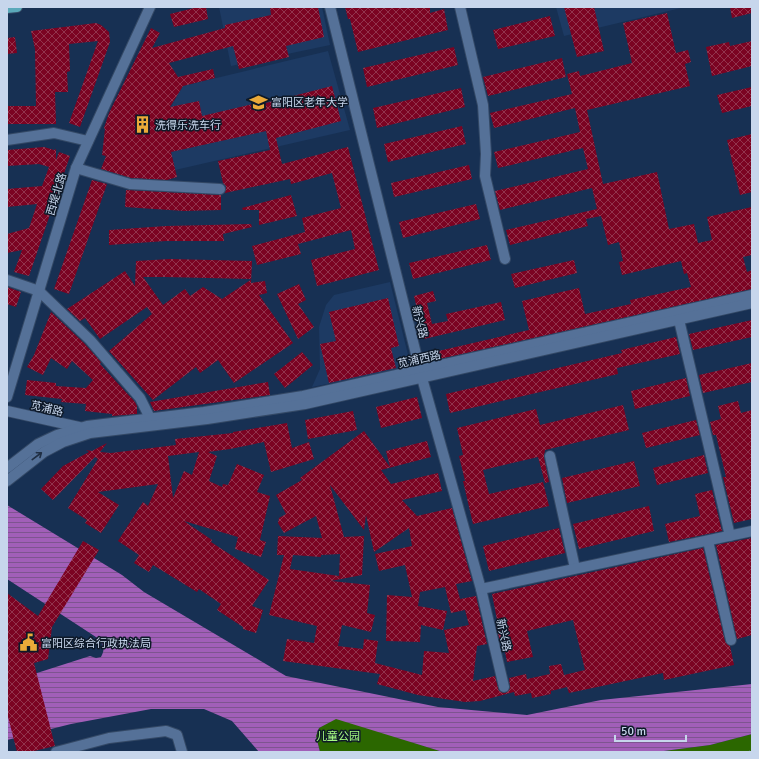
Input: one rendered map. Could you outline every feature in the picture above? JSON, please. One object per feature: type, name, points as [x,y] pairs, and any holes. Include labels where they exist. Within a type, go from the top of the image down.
[{"type":"main road","points":[[7,8],[17,7]]},
{"type":"street","name":"西堤北路","points":[[7,397],[76,168],[150,7]]},
{"type":"street","name":"新兴路","points":[[330,7],[421,374],[481,588],[504,687]]},
{"type":"street","points":[[460,7],[484,105],[486,154],[485,176],[505,259]]},
{"type":"street","points":[[7,140],[54,133],[88,141]]},
{"type":"street","points":[[76,168],[130,184],[220,189]]},
{"type":"street","points":[[7,280],[39,291],[90,340],[140,398],[150,418]]},
{"type":"street","name":"苋浦西路","points":[[86,429],[207,419],[305,404],[421,374],[752,295]]},
{"type":"street","name":"苋浦西路","points":[[86,429],[150,418],[303,396],[421,374],[679,320],[752,303]]},
{"type":"street","points":[[679,320],[730,536]]},
{"type":"street","name":"苋浦路","points":[[7,411],[86,429]]},
{"type":"street","points":[[7,468],[38,444],[57,435],[86,429]]},
{"type":"street","points":[[7,481],[44,452],[86,429]]},
{"type":"street","points":[[550,456],[575,568]]},
{"type":"street","points":[[481,588],[752,531]]},
{"type":"street","points":[[708,541],[731,640]]},
{"type":"street","points":[[56,752],[109,738],[166,731],[177,735],[182,752]]},
{"type":"path","points":[[745,752],[752,751]]},
{"type":"shaded area","points":[[219,7],[322,7],[330,45],[231,66]]},
{"type":"shaded area","points":[[556,7],[685,7],[564,36]]},
{"type":"shaded area","name":"富阳区老年大学","points":[[328,51],[350,130],[175,170],[164,119],[183,86]]},
{"type":"shaded area","points":[[390,282],[411,367],[312,387],[320,369],[319,327],[326,305],[334,295]]},
{"type":"shaded area","points":[[7,505],[122,575],[144,592],[286,676],[438,707],[527,715],[601,700],[752,684],[752,734],[710,745],[656,752],[443,752],[336,719],[319,728],[316,736],[320,752],[259,752],[232,721],[204,709],[151,709],[71,724],[7,740],[7,679],[37,673],[90,656],[96,658],[101,657],[103,646],[99,639],[7,579]]},
{"type":"green space","name":"儿童公园","points":[[336,718],[443,752],[320,752],[316,736],[319,728]]},
{"type":"green space","points":[[752,734],[752,752],[656,752],[710,745]]},
{"type":"building","points":[[198,7],[206,7],[208,19],[174,27],[170,14]]},
{"type":"building","points":[[270,7],[318,7],[324,37],[286,46],[289,57],[239,69],[233,46],[169,63],[178,77],[213,69],[215,78],[183,86],[170,107],[199,101],[202,116],[253,104],[254,106],[332,86],[341,121],[276,138],[282,164],[348,147],[379,270],[317,286],[311,260],[355,249],[351,230],[298,244],[301,254],[257,265],[252,246],[305,232],[302,218],[341,208],[332,173],[291,184],[290,179],[225,193],[226,186],[223,183],[218,161],[270,150],[266,131],[171,152],[177,177],[167,180],[131,178],[101,169],[106,156],[102,155],[104,128],[109,113],[151,28],[160,33],[152,48],[225,28],[225,25],[271,15]]},
{"type":"building","points":[[345,7],[430,7],[430,13],[444,9],[448,30],[358,52],[350,19],[348,19]]},
{"type":"building","points":[[564,7],[594,7],[604,51],[577,57]]},
{"type":"building","points":[[730,7],[752,7],[752,13],[732,18]]},
{"type":"building","points":[[667,13],[676,53],[688,50],[691,62],[685,64],[690,86],[587,110],[603,184],[657,172],[669,229],[694,224],[698,243],[712,240],[707,217],[752,207],[752,255],[743,257],[747,272],[752,270],[752,289],[435,360],[434,352],[529,330],[522,301],[579,288],[585,314],[631,304],[630,300],[691,287],[687,273],[684,274],[681,261],[622,275],[619,262],[623,261],[619,242],[608,245],[601,216],[586,219],[588,226],[510,245],[506,230],[597,209],[592,188],[500,210],[495,191],[588,169],[583,148],[498,168],[494,152],[580,132],[575,108],[494,128],[490,113],[572,94],[567,74],[579,71],[580,76],[632,63],[623,23]]},
{"type":"building","points":[[550,16],[555,36],[498,49],[493,30]]},
{"type":"building","points":[[96,23],[101,25],[109,32],[110,42],[80,127],[69,123],[98,41],[69,44],[70,71],[67,72],[68,92],[55,92],[56,124],[7,124],[7,106],[36,106],[35,49],[31,31]]},
{"type":"building","points":[[15,37],[17,53],[7,54],[7,38]]},
{"type":"building","points":[[752,41],[752,66],[712,76],[706,47],[729,42],[730,46]]},
{"type":"building","points":[[454,47],[458,65],[367,87],[363,68]]},
{"type":"building","points":[[562,58],[566,77],[488,96],[483,77]]},
{"type":"building","points":[[752,87],[752,106],[722,113],[717,95]]},
{"type":"building","points":[[461,88],[465,107],[377,128],[373,108]]},
{"type":"building","points":[[462,126],[466,144],[388,162],[384,144]]},
{"type":"building","points":[[752,134],[752,192],[740,195],[727,140]]},
{"type":"building","points":[[44,147],[54,150],[56,149],[56,160],[59,152],[70,156],[29,276],[14,272],[22,250],[7,253],[7,234],[29,228],[37,204],[7,207],[7,189],[42,186],[49,167],[39,164],[7,166],[7,150]]},
{"type":"building","points":[[469,165],[472,179],[394,197],[391,183]]},
{"type":"building","points":[[92,180],[107,184],[69,294],[54,289]]},
{"type":"building","points":[[126,190],[221,195],[221,210],[184,211],[125,207]]},
{"type":"building","points":[[291,195],[297,216],[259,225],[259,210],[243,210],[242,208]]},
{"type":"building","points":[[476,204],[480,219],[403,238],[399,222]]},
{"type":"building","points":[[251,224],[252,227],[223,234],[224,241],[166,241],[109,245],[109,230],[166,226]]},
{"type":"building","points":[[487,245],[491,260],[413,279],[409,263]]},
{"type":"building","points":[[170,259],[252,261],[251,279],[143,277],[163,305],[185,289],[190,296],[203,287],[222,299],[251,280],[251,283],[265,281],[267,293],[259,295],[293,343],[234,383],[218,360],[200,373],[196,367],[153,400],[109,351],[152,314],[147,307],[100,339],[85,318],[80,321],[67,309],[125,271],[135,286],[136,261]]},
{"type":"building","points":[[574,260],[577,273],[515,288],[511,274]]},
{"type":"building","points":[[299,284],[306,300],[298,304],[314,327],[298,339],[277,294]]},
{"type":"building","points":[[7,287],[21,292],[16,307],[7,304]]},
{"type":"building","points":[[433,291],[436,301],[427,303],[432,324],[448,321],[446,314],[501,302],[505,320],[424,339],[414,296]]},
{"type":"building","points":[[388,298],[399,346],[391,348],[396,368],[329,383],[320,344],[336,341],[329,312]]},
{"type":"building","points":[[51,312],[84,343],[101,362],[100,364],[135,402],[137,406],[137,414],[112,416],[112,414],[85,411],[86,404],[61,402],[62,399],[25,395],[27,380],[56,383],[56,386],[86,388],[93,380],[72,361],[67,369],[51,358],[43,375],[27,367],[34,355]]},
{"type":"building","points":[[752,320],[752,337],[693,350],[689,334]]},
{"type":"building","points":[[676,337],[680,354],[617,368],[618,374],[450,413],[446,394],[622,353],[621,350]]},
{"type":"building","points":[[302,352],[313,365],[285,388],[274,374]]},
{"type":"building","points":[[752,363],[752,382],[703,393],[699,375]]},
{"type":"building","points":[[686,378],[690,396],[635,409],[631,391]]},
{"type":"building","points":[[268,382],[270,395],[154,411],[150,402]]},
{"type":"building","points":[[417,397],[422,418],[381,428],[376,407]]},
{"type":"building","points":[[738,401],[741,413],[752,410],[752,519],[734,523],[723,477],[726,477],[716,435],[713,435],[710,422],[721,419],[718,406]]},
{"type":"building","points":[[623,405],[629,430],[545,450],[544,457],[549,482],[545,483],[538,457],[483,470],[489,494],[543,482],[549,506],[473,524],[463,481],[465,481],[459,456],[463,455],[457,428],[536,409],[540,425]]},
{"type":"building","points":[[353,411],[357,430],[308,439],[305,420]]},
{"type":"building","points":[[696,420],[700,435],[646,448],[642,433]]},
{"type":"building","points":[[287,423],[292,448],[309,442],[314,459],[271,472],[264,442],[208,452],[217,456],[209,481],[222,487],[223,484],[228,485],[237,464],[264,475],[257,492],[270,496],[260,540],[266,542],[261,557],[235,549],[238,537],[184,521],[212,540],[211,542],[269,580],[252,606],[263,610],[256,633],[243,629],[243,627],[217,610],[221,604],[199,589],[197,592],[153,565],[149,572],[134,563],[139,555],[118,541],[143,502],[148,506],[158,484],[98,492],[119,505],[101,533],[85,523],[87,520],[68,508],[98,459],[95,457],[53,500],[41,489],[63,466],[89,452],[86,450],[92,451],[107,443],[100,452],[111,453],[176,445],[175,439],[233,432]],"holes":[[[199,452],[192,475],[184,471],[173,498],[168,456]]]},
{"type":"building","points":[[364,431],[390,467],[386,451],[427,441],[431,457],[381,470],[391,484],[438,473],[442,491],[402,500],[417,516],[452,508],[472,581],[456,584],[460,599],[476,596],[487,644],[477,646],[473,681],[495,676],[499,691],[505,693],[510,688],[509,678],[526,674],[527,679],[550,674],[549,666],[561,664],[564,675],[585,670],[573,620],[527,631],[533,657],[507,662],[503,641],[500,642],[496,625],[498,625],[492,594],[703,548],[725,641],[730,646],[734,665],[664,680],[663,673],[569,693],[567,687],[551,691],[551,694],[532,698],[531,693],[515,696],[514,692],[480,701],[465,702],[418,695],[377,684],[380,674],[283,661],[287,639],[314,643],[317,626],[269,615],[284,555],[277,555],[278,536],[322,538],[316,516],[284,533],[278,523],[279,518],[286,514],[276,495],[302,480],[300,478]],"holes":[[[330,485],[364,530],[366,515],[374,552],[409,528],[412,546],[375,554],[379,571],[405,565],[412,597],[387,595],[386,641],[420,642],[421,625],[443,630],[447,611],[418,606],[420,592],[445,587],[451,613],[465,610],[469,625],[444,630],[449,653],[424,651],[422,675],[375,663],[378,641],[364,639],[363,649],[338,646],[342,625],[371,632],[375,615],[367,613],[370,585],[331,581],[362,575],[364,536],[344,537]],[[340,554],[339,576],[290,569],[293,555],[321,557],[321,555]]]},
{"type":"building","points":[[704,455],[708,473],[657,485],[653,468]]},
{"type":"building","points":[[634,461],[640,486],[567,503],[562,478]]},
{"type":"building","points":[[712,490],[722,531],[669,542],[665,524],[700,516],[695,494]]},
{"type":"building","points":[[649,506],[654,531],[579,549],[573,524]]},
{"type":"building","points":[[559,528],[565,553],[489,571],[483,546]]},
{"type":"building","points":[[752,538],[752,635],[737,639],[716,545]]},
{"type":"building","points":[[83,541],[99,550],[52,627],[48,659],[34,663],[55,746],[30,752],[17,752],[7,713],[7,593],[38,616]]},
{"type":"place","name":"富阳区老年大学","points":[[258,102]]},
{"type":"place","name":"洗得乐洗车行","points":[[142,125]]},
{"type":"place","name":"富阳区综合行政执法局","points":[[28,643]]}]
